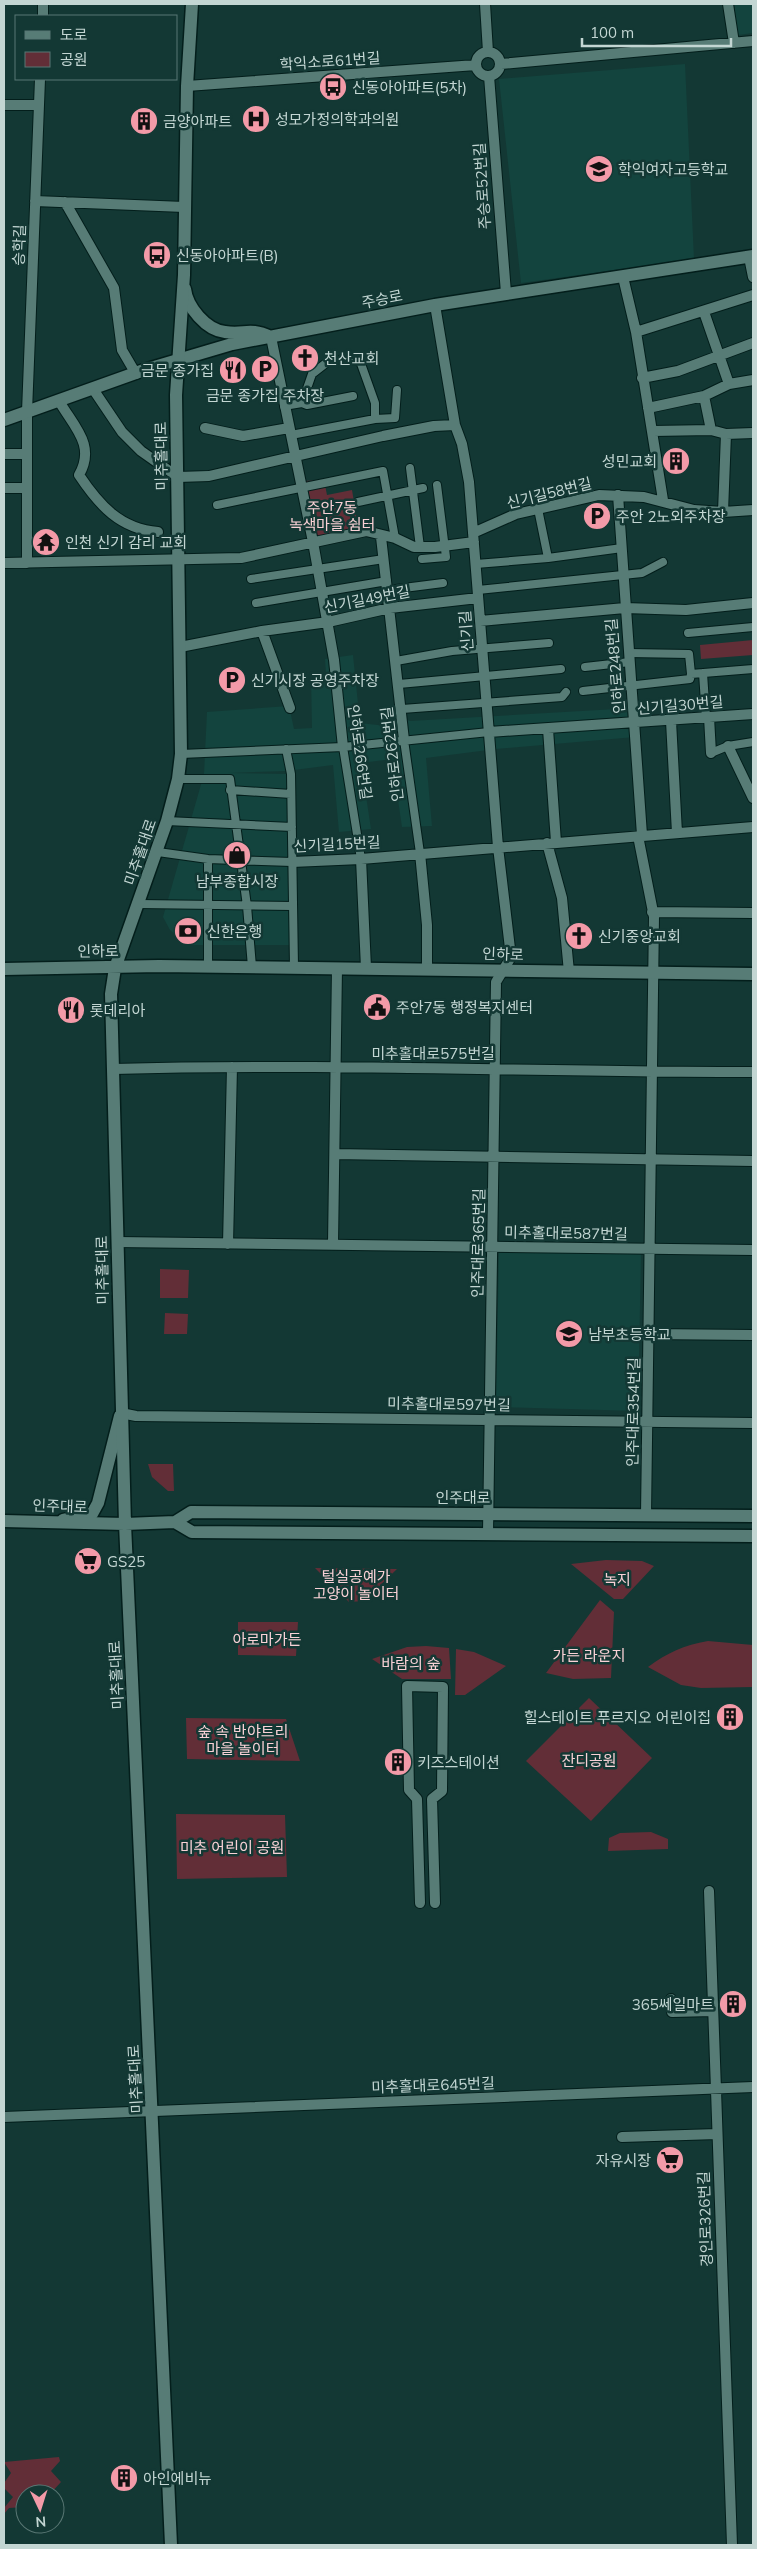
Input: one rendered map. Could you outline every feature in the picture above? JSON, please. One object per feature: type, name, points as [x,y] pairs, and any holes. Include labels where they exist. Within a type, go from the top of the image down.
[{"type":"main road","name":"미추홀대로","points":[[171,2545],[125,1524],[111,994],[115,968],[158,852],[167,822],[178,779],[181,754],[176,395],[184,275],[186,86],[192,4]]},
{"type":"main road","name":"주승로","points":[[4,420],[179,359],[232,344],[506,293],[623,277],[751,256]]},
{"type":"main road","points":[[184,275],[186,298],[190,308],[199,316],[220,331],[256,330],[270,338]]},
{"type":"main road","name":"인하로","points":[[4,969],[208,966],[753,974]]},
{"type":"main road","points":[[53,1522],[92,1514],[98,1503],[121,1413]]},
{"type":"main road","name":"인주대로","points":[[4,1521],[125,1524],[175,1522],[191,1512],[753,1516]]},
{"type":"main road","name":"인주대로","points":[[175,1522],[192,1532],[753,1536]]},
{"type":"street","points":[[485,4],[488,52]]},
{"type":"street","points":[[728,4],[734,43]]},
{"type":"street","points":[[501,64],[753,41]]},
{"type":"street","points":[[488,52],[495,54],[501,64],[499,71],[489,76],[479,72],[476,65],[480,54],[488,52]]},
{"type":"street","name":"학익소로61번길","points":[[186,86],[476,65]]},
{"type":"street","name":"주승로52번길","points":[[489,76],[506,293]]},
{"type":"street","name":"승학길","points":[[27,412],[40,80]]},
{"type":"street","points":[[4,105],[39,105]]},
{"type":"street","points":[[36,201],[184,207]]},
{"type":"street","points":[[65,202],[114,288],[122,350],[136,374]]},
{"type":"street","points":[[751,256],[753,277]]},
{"type":"street","points":[[623,277],[636,332],[662,500]]},
{"type":"street","points":[[636,332],[753,295]]},
{"type":"street","name":"신기길","points":[[436,305],[455,425],[462,444],[469,482],[498,846],[511,957]]},
{"type":"street","points":[[704,312],[729,384]]},
{"type":"street","name":"인하로266번길","points":[[270,338],[314,542],[334,660],[343,747],[361,859],[366,968]]},
{"type":"street","points":[[642,378],[678,371],[753,342]]},
{"type":"street","points":[[342,359],[360,361],[375,403],[375,419]]},
{"type":"street","points":[[302,402],[312,374],[330,360]]},
{"type":"street","points":[[648,408],[704,396],[729,384],[753,380]]},
{"type":"street","points":[[93,389],[122,432],[141,451],[178,477],[209,476],[383,436],[434,426],[455,425]]},
{"type":"street","points":[[205,428],[243,436],[290,432],[375,419],[396,418],[397,390]]},
{"type":"street","points":[[284,406],[302,402],[307,405],[353,396]]},
{"type":"street","points":[[704,396],[712,430]]},
{"type":"street","points":[[59,401],[84,441],[85,464],[79,475],[98,504],[116,517],[142,531],[158,532]]},
{"type":"street","points":[[27,412],[27,563]]},
{"type":"street","points":[[652,431],[712,430],[726,434],[753,433]]},
{"type":"street","points":[[723,512],[726,434]]},
{"type":"street","points":[[4,454],[27,454]]},
{"type":"street","points":[[4,563],[241,558],[353,532],[366,531],[381,537],[395,538],[420,547],[410,468]]},
{"type":"street","points":[[217,505],[383,470],[395,538]]},
{"type":"street","points":[[422,559],[446,557],[437,486]]},
{"type":"street","points":[[4,488],[27,488]]},
{"type":"street","points":[[358,502],[423,488]]},
{"type":"street","name":"신기길58번길","points":[[420,547],[445,546],[474,537],[516,514],[599,495],[618,495],[662,500],[694,510],[723,512],[753,510]]},
{"type":"street","name":"인하로248번길","points":[[618,495],[635,724],[641,835],[638,841],[652,912],[652,1072]]},
{"type":"street","points":[[538,509],[548,558]]},
{"type":"street","name":"인하로262번길","points":[[381,537],[402,709],[404,740],[420,853],[427,925],[427,968]]},
{"type":"street","points":[[476,564],[548,558],[622,548]]},
{"type":"street","points":[[251,579],[318,567],[384,559]]},
{"type":"street","points":[[478,594],[623,573],[642,573],[663,562]]},
{"type":"street","points":[[256,603],[322,593],[388,586],[443,583]]},
{"type":"street","name":"신기길49번길","points":[[180,647],[262,631],[328,622],[390,608],[478,594]]},
{"type":"street","points":[[480,621],[625,608],[686,610],[753,603]]},
{"type":"street","points":[[688,633],[753,627]]},
{"type":"street","points":[[262,631],[290,708]]},
{"type":"street","points":[[396,660],[482,648],[549,643]]},
{"type":"street","points":[[583,691],[690,679],[689,654],[630,657],[585,666]]},
{"type":"street","points":[[399,684],[484,678],[561,669]]},
{"type":"street","points":[[690,674],[753,669]]},
{"type":"street","points":[[703,673],[711,753],[728,746],[753,742]]},
{"type":"street","points":[[402,709],[562,697],[566,692]]},
{"type":"street","name":"신기길30번길","points":[[489,732],[635,724],[753,714]]},
{"type":"street","points":[[671,721],[677,832]]},
{"type":"street","points":[[548,729],[552,842],[566,924],[569,972]]},
{"type":"street","points":[[181,754],[343,747],[489,732]]},
{"type":"street","points":[[728,746],[753,798]]},
{"type":"street","points":[[286,749],[291,774],[294,967]]},
{"type":"street","points":[[178,779],[230,779],[247,906],[252,967]]},
{"type":"street","points":[[230,790],[291,794]]},
{"type":"street","points":[[167,822],[292,827]]},
{"type":"street","name":"신기길15번길","points":[[158,852],[178,856],[240,861],[292,862],[361,859],[498,846],[753,827]]},
{"type":"street","points":[[208,858],[208,966]]},
{"type":"street","points":[[139,904],[292,906]]},
{"type":"street","points":[[652,912],[753,913]]},
{"type":"street","name":"인주대로365번길","points":[[488,1533],[496,982],[511,957]]},
{"type":"street","points":[[333,1244],[337,968]]},
{"type":"street","points":[[228,1244],[232,1067]]},
{"type":"street","name":"미추홀대로575번길","points":[[113,1068],[495,1068],[652,1072],[753,1072]]},
{"type":"street","name":"인주대로354번길","points":[[646,1515],[652,1072]]},
{"type":"street","points":[[334,1154],[753,1161]]},
{"type":"street","name":"미추홀대로587번길","points":[[117,1242],[753,1250]]},
{"type":"street","points":[[649,1334],[753,1335]]},
{"type":"street","name":"미추홀대로597번길","points":[[121,1413],[145,1416],[753,1423]]},
{"type":"street","points":[[420,1903],[417,1799],[409,1790],[407,1686],[443,1687],[442,1791],[432,1799],[435,1903]]},
{"type":"street","name":"경인로326번길","points":[[709,1891],[732,2545]]},
{"type":"street","points":[[672,1999],[672,2012],[713,2011]]},
{"type":"street","name":"미추홀대로645번길","points":[[4,2117],[753,2087]]},
{"type":"street","points":[[622,2137],[717,2134]]},
{"type":"shaded area","points":[[734,4],[753,4],[753,33],[738,35]]},
{"type":"shaded area","name":"학익여자고등학교","points":[[685,64],[694,259],[521,283],[499,79]]},
{"type":"shaded area","points":[[353,655],[360,723],[386,726],[405,719],[410,721],[634,708],[635,737],[496,749],[426,758],[432,826],[402,827],[392,759],[361,763],[371,829],[339,832],[333,765],[286,771],[228,773],[291,774],[290,945],[187,945],[170,930],[163,917],[204,774],[207,712],[289,706],[294,729],[312,728],[311,677],[326,674],[325,659]]},
{"type":"shaded area","name":"남부초등학교","points":[[499,1252],[641,1253],[638,1411],[496,1407]]},
{"type":"green space","name":"주안7동 녹색마을 쉼터","points":[[324,480],[327,495],[352,490],[359,532],[313,542],[304,481]]},
{"type":"green space","points":[[753,640],[753,655],[701,659],[700,645]]},
{"type":"green space","points":[[160,1269],[189,1270],[188,1298],[160,1298]]},
{"type":"green space","points":[[165,1313],[188,1314],[187,1334],[164,1334]]},
{"type":"green space","points":[[148,1464],[173,1464],[174,1491],[168,1491],[152,1477]]},
{"type":"green space","name":"녹지","points":[[606,1560],[642,1561],[654,1566],[623,1599],[614,1599],[571,1564]]},
{"type":"green space","name":"털실공예가 고양이 놀이터","points":[[315,1568],[397,1569],[364,1601],[349,1602]]},
{"type":"green space","name":"가든 라운지","points":[[600,1600],[614,1612],[611,1678],[573,1679],[546,1673]]},
{"type":"green space","name":"아로마가든","points":[[238,1622],[298,1622],[296,1656],[238,1655]]},
{"type":"green space","points":[[708,1641],[753,1645],[753,1687],[701,1688],[681,1685],[648,1667],[676,1650]]},
{"type":"green space","name":"바람의 숲","points":[[407,1647],[449,1648],[451,1679],[402,1679],[372,1659]]},
{"type":"green space","name":"바람의 숲","points":[[456,1649],[474,1652],[506,1666],[465,1695],[455,1695]]},
{"type":"green space","name":"잔디공원","points":[[589,1698],[652,1758],[591,1821],[526,1761]]},
{"type":"green space","name":"숲 속 반야트리 마을 놀이터","points":[[186,1718],[286,1719],[300,1761],[187,1759]]},
{"type":"green space","name":"미추 어린이 공원","points":[[176,1814],[285,1815],[287,1877],[177,1879]]},
{"type":"green space","points":[[651,1832],[668,1839],[668,1849],[608,1851],[609,1838],[620,1833]]},
{"type":"green space","points":[[59,2457],[60,2461],[51,2471],[61,2482],[59,2484],[15,2484],[15,2508],[9,2508],[4,2514],[4,2508],[13,2497],[4,2488],[4,2483],[11,2473],[4,2462]]},
{"type":"place","name":"신동아아파트(5차)","points":[[333,87]]},
{"type":"place","name":"성모가정의학과의원","points":[[256,119]]},
{"type":"place","name":"금양아파트","points":[[144,121]]},
{"type":"place","name":"학익여자고등학교","points":[[599,169]]},
{"type":"place","name":"신동아아파트(B)","points":[[157,255]]},
{"type":"place","name":"천산교회","points":[[305,358]]},
{"type":"place","name":"금문 종가집 주차장","points":[[265,369]]},
{"type":"place","name":"금문 종가집","points":[[233,370]]},
{"type":"place","name":"성민교회","points":[[676,461]]},
{"type":"place","name":"주안 2노외주차장","points":[[597,516]]},
{"type":"place","name":"인천 신기 감리 교회","points":[[46,542]]},
{"type":"place","name":"신기시장 공영주차장","points":[[232,680]]},
{"type":"place","name":"남부종합시장","points":[[237,855]]},
{"type":"place","name":"신한은행","points":[[188,931]]},
{"type":"place","name":"신기중앙교회","points":[[579,936]]},
{"type":"place","name":"주안7동 행정복지센터","points":[[377,1007]]},
{"type":"place","name":"롯데리아","points":[[71,1010]]},
{"type":"place","name":"남부초등학교","points":[[569,1334]]},
{"type":"place","name":"GS25","points":[[88,1561]]},
{"type":"place","name":"힐스테이트 푸르지오 어린이집","points":[[730,1717]]},
{"type":"place","name":"키즈스테이션","points":[[398,1762]]},
{"type":"place","name":"365쎄일마트","points":[[733,2004]]},
{"type":"place","name":"자유시장","points":[[670,2160]]},
{"type":"place","name":"아인에비뉴","points":[[124,2478]]}]
